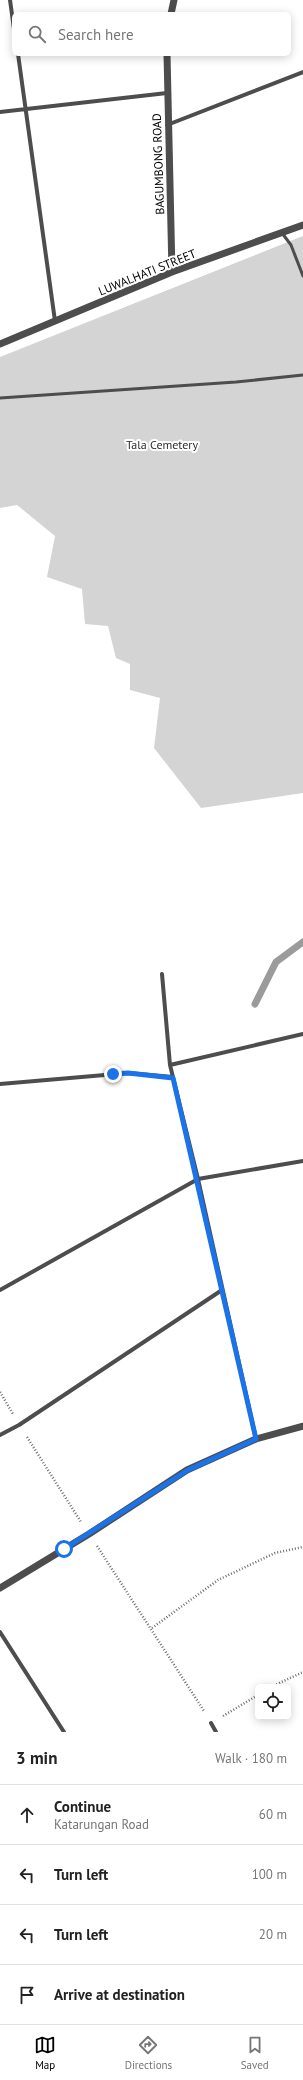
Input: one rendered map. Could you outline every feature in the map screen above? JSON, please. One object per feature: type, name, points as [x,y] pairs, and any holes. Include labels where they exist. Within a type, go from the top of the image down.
[{"type":"street","points":[[10,0],[12,14]]},
{"type":"street","points":[[171,12],[174,0]]},
{"type":"street","points":[[18,56],[55,321]]},
{"type":"street","name":"BAGUMBONG ROAD","points":[[167,56],[172,272]]},
{"type":"street","points":[[168,125],[303,72]]},
{"type":"street","points":[[0,112],[167,93]]},
{"type":"street","name":"LUWALHATI STREET","points":[[0,344],[172,272],[303,225]]},
{"type":"street","points":[[162,974],[170,1065],[198,1179],[256,1439]]},
{"type":"street","points":[[170,1065],[303,1034]]},
{"type":"street","points":[[0,1084],[128,1073],[173,1078]]},
{"type":"street","points":[[0,1290],[198,1179],[303,1161]]},
{"type":"street","points":[[0,1435],[222,1290]]},
{"type":"street","points":[[0,1588],[89,1534],[188,1470],[256,1439],[303,1426]]},
{"type":"street","points":[[0,1632],[64,1732]]},
{"type":"street","points":[[211,1723],[216,1732]]},
{"type":"lane","points":[[281,233],[291,245],[303,276]]},
{"type":"lane","points":[[0,398],[236,382],[303,375]]},
{"type":"path","points":[[0,1392],[89,1534],[152,1628],[211,1723],[255,1697]]},
{"type":"path","points":[[152,1628],[218,1580],[275,1554],[303,1547]]},
{"type":"path","points":[[277,1684],[303,1672]]},
{"type":"green space","name":"Tala Cemetery","points":[[303,236],[303,793],[201,808],[154,748],[160,698],[130,690],[130,664],[116,658],[108,626],[85,624],[82,589],[47,577],[55,536],[17,505],[0,508],[0,357]]},
{"type":"waterway","points":[[255,1004],[276,962],[303,942]]},
{"type":"route","points":[[64,1549],[188,1470],[256,1439],[198,1179],[173,1078],[128,1073],[113,1074]]}]
